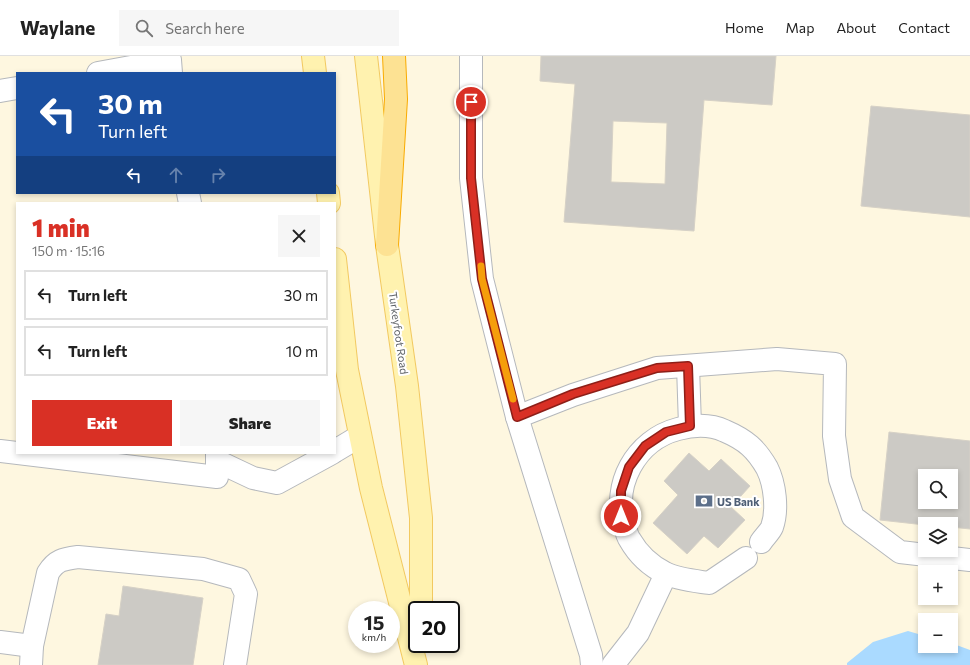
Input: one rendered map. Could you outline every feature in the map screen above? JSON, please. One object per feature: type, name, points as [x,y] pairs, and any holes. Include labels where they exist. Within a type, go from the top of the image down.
[{"type":"highway","points":[[387,245],[396,99],[394,56]]},
{"type":"main road","points":[[313,56],[315,72]]},
{"type":"main road","name":"Turkeyfoot Road","points":[[366,56],[387,245],[407,386],[421,518],[421,601]]},
{"type":"main road","points":[[336,268],[347,370],[360,436],[371,488],[416,665]]},
{"type":"main road","points":[[421,653],[421,665]]},
{"type":"lane","points":[[471,56],[471,178],[482,279],[517,417],[591,655],[592,665]]},
{"type":"lane","points":[[104,72],[170,60],[172,72]]},
{"type":"lane","points":[[0,91],[16,88]]},
{"type":"lane","points":[[517,417],[573,394],[657,368],[777,359],[835,364],[834,436],[840,479],[853,517],[900,552],[970,560]]},
{"type":"lane","points":[[688,366],[690,426]]},
{"type":"lane","points":[[746,558],[709,583],[666,574],[645,560],[630,540],[621,516],[621,491],[629,467],[645,446],[666,432],[690,426],[716,427],[740,437],[759,454],[771,476],[776,502],[772,528],[761,542]]},
{"type":"lane","points":[[336,450],[360,436]]},
{"type":"lane","points":[[0,451],[16,453]]},
{"type":"lane","points":[[25,454],[216,477],[217,457],[253,478],[277,483],[330,454]]},
{"type":"lane","points":[[0,642],[31,656],[48,573],[52,566],[61,560],[78,557],[203,569],[238,579],[246,594],[235,665]]},
{"type":"lane","points":[[613,665],[638,633],[666,574]]},
{"type":"shaded area","points":[[0,56],[970,56],[970,665],[0,665]]},
{"type":"water","points":[[908,631],[918,634],[918,653],[958,653],[958,646],[970,650],[970,665],[847,665],[847,663],[873,642]]},
{"type":"building","points":[[541,56],[776,56],[772,105],[704,100],[694,231],[564,222],[575,84],[540,81]],"holes":[[[613,121],[667,123],[665,184],[611,182]]]},
{"type":"building","points":[[871,106],[970,115],[970,217],[861,206]]},
{"type":"building","points":[[889,432],[970,441],[970,529],[958,528],[958,517],[918,517],[918,524],[880,520]]},
{"type":"building","name":"US Bank","points":[[689,453],[709,471],[721,459],[750,486],[731,507],[745,520],[718,548],[704,536],[687,554],[653,523],[678,495],[664,481]]},
{"type":"building","points":[[123,586],[203,598],[193,665],[98,665],[106,614],[119,616]]},
{"type":"slow traffic","points":[[481,266],[482,279],[513,399]]},
{"type":"place","name":"US Bank","points":[[704,501]]},
{"type":"route","points":[[471,102],[471,178],[482,279],[517,417],[573,394],[657,368],[688,366],[690,426],[666,432],[645,446],[629,467],[621,491],[621,516]]}]
